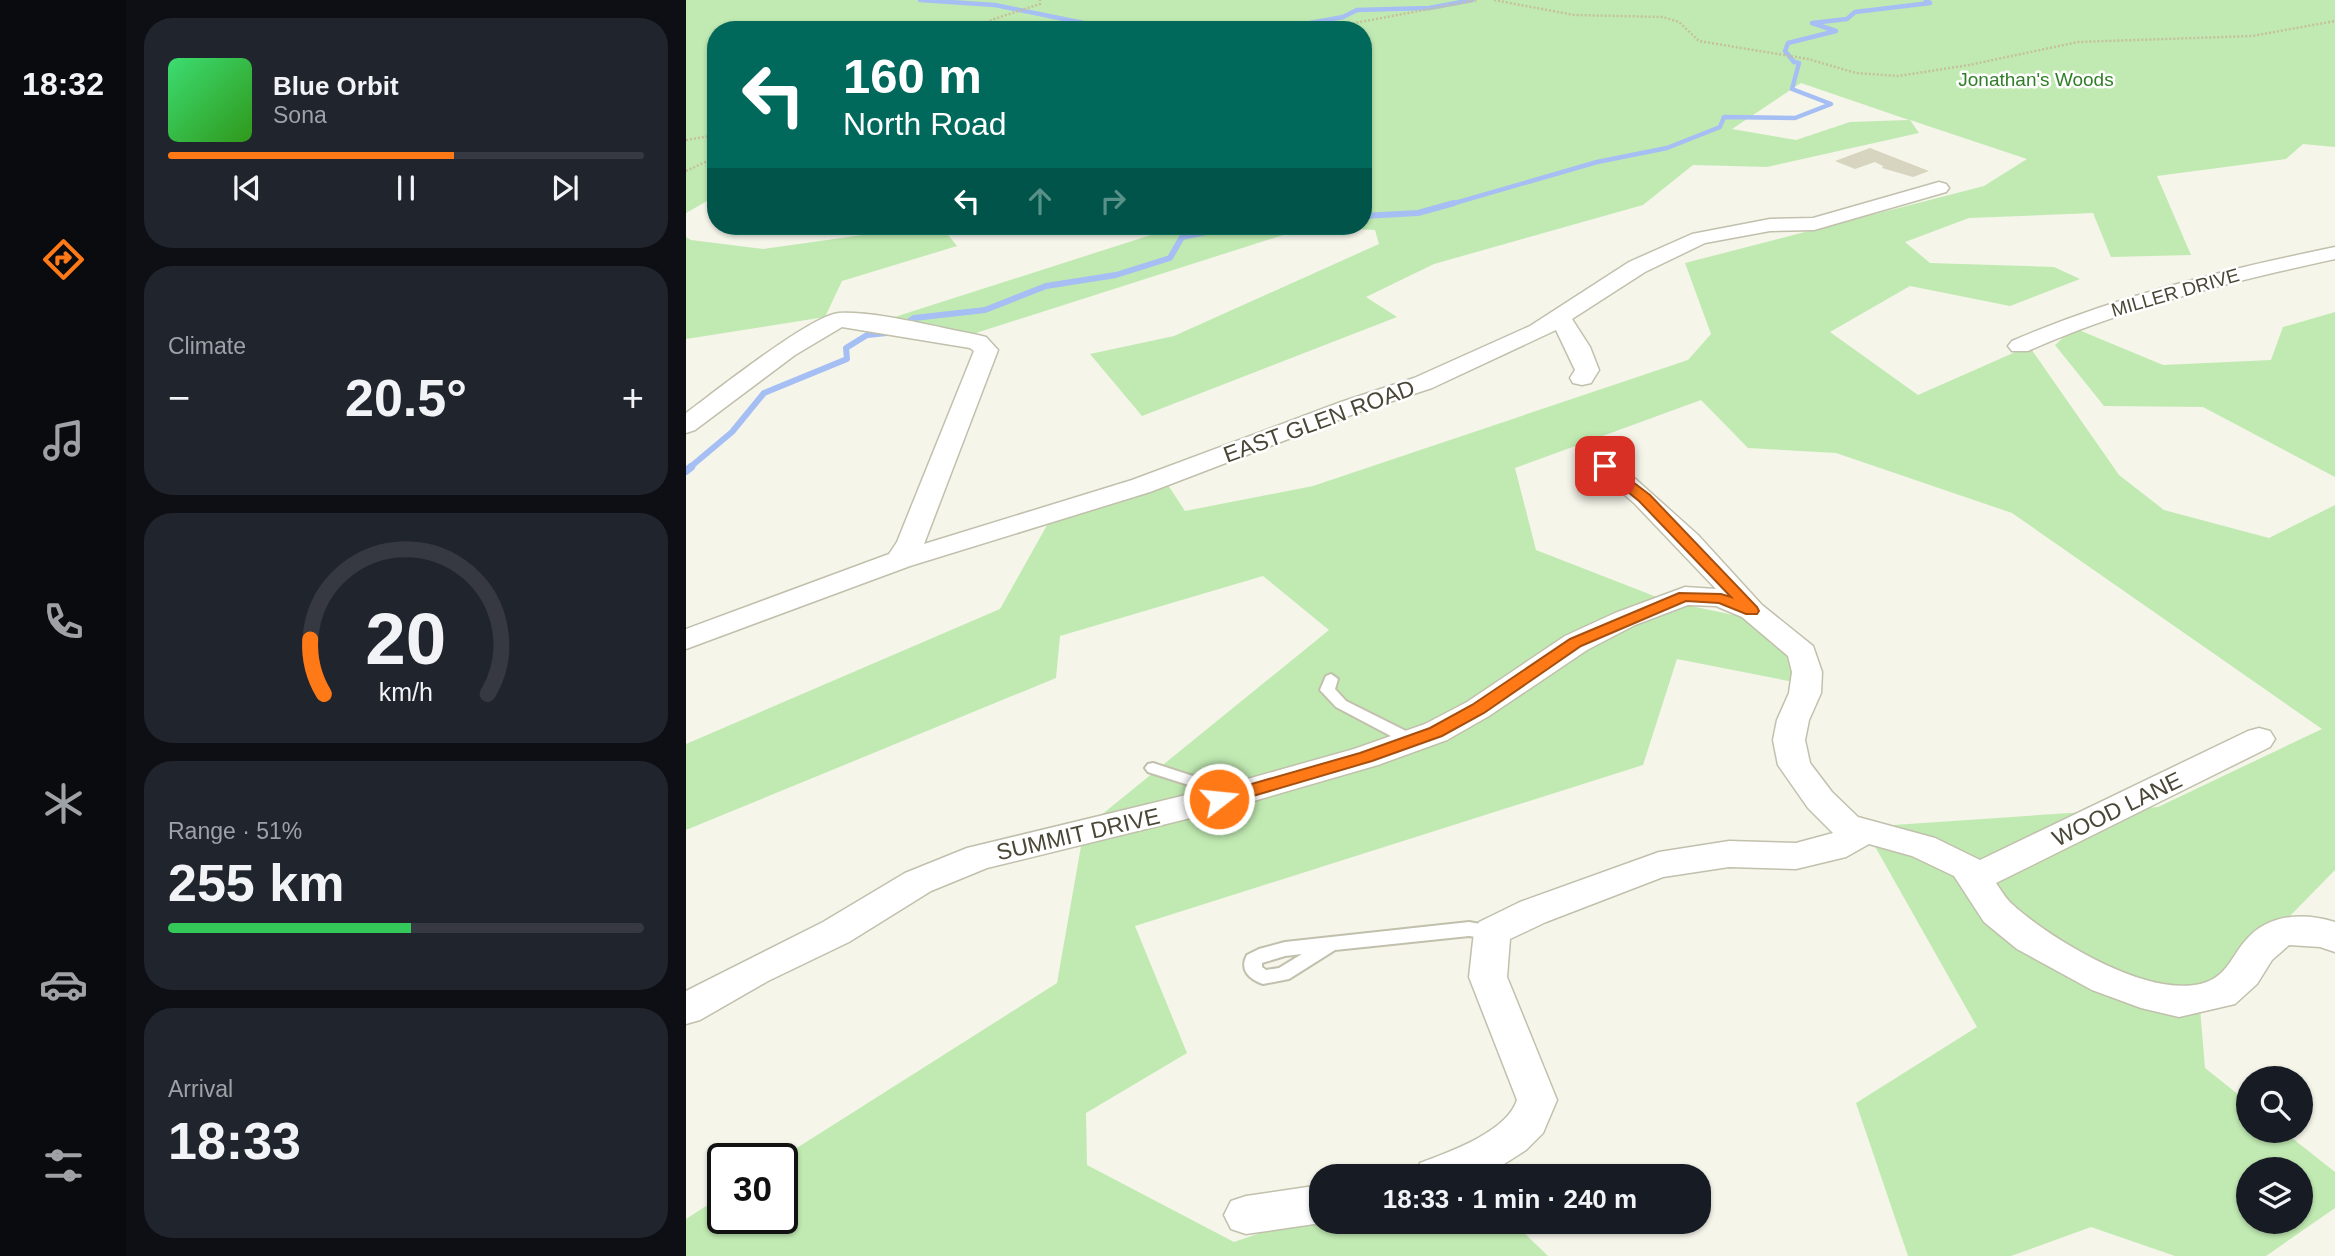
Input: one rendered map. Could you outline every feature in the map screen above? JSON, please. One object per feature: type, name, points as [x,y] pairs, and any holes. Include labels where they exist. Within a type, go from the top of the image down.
[{"type":"street","name":"EAST GLEN ROAD","points":[[686,640],[901,560],[1141,486],[1350,407],[1423,383],[1538,331],[1637,267],[1699,238],[1770,225],[1814,224],[1939,188]]},
{"type":"street","name":"MILLER DRIVE","points":[[2020,346],[2071,322],[2157,293],[2335,253]]},
{"type":"street","points":[[1560,318],[1578,347],[1587,370],[1582,378]]},
{"type":"street","points":[[686,425],[787,350],[838,320],[978,342],[986,350],[911,542],[901,560]]},
{"type":"street","points":[[1593,454],[1688,541],[1752,611],[1782,633],[1802,653],[1807,671],[1805,693],[1793,720],[1789,740],[1794,765],[1820,800],[1846,826],[1923,847],[1966,867],[1997,912],[2030,939],[2105,980],[2141,993],[2179,1002],[2222,993],[2244,974],[2259,950],[2281,930],[2326,933],[2335,937]]},
{"type":"street","name":"SUMMIT DRIVE","points":[[686,1009],[755,971],[836,932],[918,882],[979,857],[1137,821],[1255,789],[1366,757],[1436,732],[1478,709],[1576,643],[1685,596],[1721,598],[1752,611]]},
{"type":"street","name":"WOOD LANE","points":[[1975,878],[2259,739]]},
{"type":"street","points":[[1463,1164],[1516,1134],[1530,1120],[1537,1100],[1488,976],[1492,932],[1534,912],[1659,865],[1729,854],[1796,856],[1833,848],[1865,831]]},
{"type":"street","points":[[1246,1215],[1309,1206]]},
{"type":"lane","points":[[1331,679],[1327,690],[1340,704],[1394,734],[1412,740]]},
{"type":"lane","points":[[1153,768],[1201,784],[1255,789]]},
{"type":"lane","points":[[1329,946],[1469,929],[1492,932]]},
{"type":"path","points":[[990,21],[1032,8],[1040,4],[1040,0]]},
{"type":"path","points":[[1365,21],[1478,0]]},
{"type":"path","points":[[1494,0],[1519,7],[1574,15],[1663,17],[1679,22],[1699,41],[1808,59],[1856,73],[1898,76],[2078,43],[2252,36],[2335,21]]},
{"type":"path","points":[[686,140],[707,136]]},
{"type":"path","points":[[686,171],[707,161]]},
{"type":"green space","name":"Jonathan's Woods","points":[[686,0],[2335,0],[2335,147],[2303,144],[2286,159],[2157,176],[2191,255],[2111,257],[2093,213],[1969,218],[1905,242],[1930,263],[2054,267],[2080,279],[2010,306],[1910,286],[1830,332],[1918,395],[2029,346],[2119,475],[2164,510],[2269,538],[2335,505],[2335,870],[2200,1008],[2205,1068],[2236,1093],[2236,1143],[2298,1143],[2335,1172],[2335,1208],[2313,1223],[2313,1157],[2236,1157],[2236,1234],[2298,1234],[2266,1256],[2175,1256],[2091,1227],[2011,1256],[1908,1256],[1856,1103],[1977,1027],[1864,827],[2158,807],[2322,729],[2012,513],[1836,453],[1748,448],[1701,400],[1515,468],[1536,550],[1667,601],[1772,623],[1809,685],[1677,659],[1643,765],[1135,926],[1187,1053],[1086,1113],[1087,1165],[1234,1242],[1309,1216],[1309,1234],[1525,1234],[1548,1256],[686,1256],[686,1219],[707,1205],[707,1234],[798,1234],[798,1147],[1057,983],[1084,829],[1329,630],[1263,576],[1060,636],[1056,678],[686,830],[686,744],[1000,609],[1055,511],[1162,476],[1185,511],[1313,486],[1688,360],[1711,334],[1685,263],[1984,186],[2027,159],[1910,120],[1919,133],[1767,167],[1693,165],[1643,205],[1434,264],[1366,297],[1397,317],[1142,416],[1090,354],[1174,336],[1379,244],[1375,230],[1372,230],[1372,21],[707,21],[707,201],[686,213]],"holes":[[[1801,83],[1909,120],[1850,122],[1796,140],[1732,129]]]},
{"type":"green space","points":[[863,235],[948,235],[957,246],[842,281],[825,317],[686,339],[686,237],[691,240],[763,249]]},
{"type":"green space","points":[[1151,235],[1283,235],[954,340],[879,322]]},
{"type":"green space","points":[[2335,312],[2335,477],[2203,407],[2104,406],[2055,345],[2074,328],[2163,365],[2271,360],[2283,327]]},
{"type":"building","points":[[1870,148],[1929,171],[1913,177],[1882,168],[1883,166],[1875,162],[1855,169],[1835,161]]},
{"type":"waterway","points":[[920,0],[995,5],[1074,21]]},
{"type":"waterway","points":[[1321,21],[1343,17],[1357,10],[1429,8],[1472,0]]},
{"type":"waterway","points":[[1448,205],[1597,162],[1667,148],[1720,127],[1724,117],[1795,118],[1831,104],[1792,89],[1799,63],[1794,62],[1785,51],[1788,43],[1836,31],[1812,23],[1847,19],[1855,12],[1930,3],[1926,0]]},
{"type":"waterway","points":[[1372,216],[1418,213],[1454,203]]},
{"type":"waterway","points":[[906,323],[914,318],[985,310],[1046,286],[1116,275],[1170,258],[1182,237],[1192,235]]},
{"type":"waterway","points":[[688,469],[732,432],[764,393],[847,359],[846,348],[867,335],[887,333]]},
{"type":"waterway","points":[[686,471],[691,467]]},
{"type":"route","points":[[1219,799],[1366,757],[1436,732],[1478,709],[1576,643],[1685,596],[1721,598],[1752,611],[1688,541],[1644,498],[1605,466]]}]
